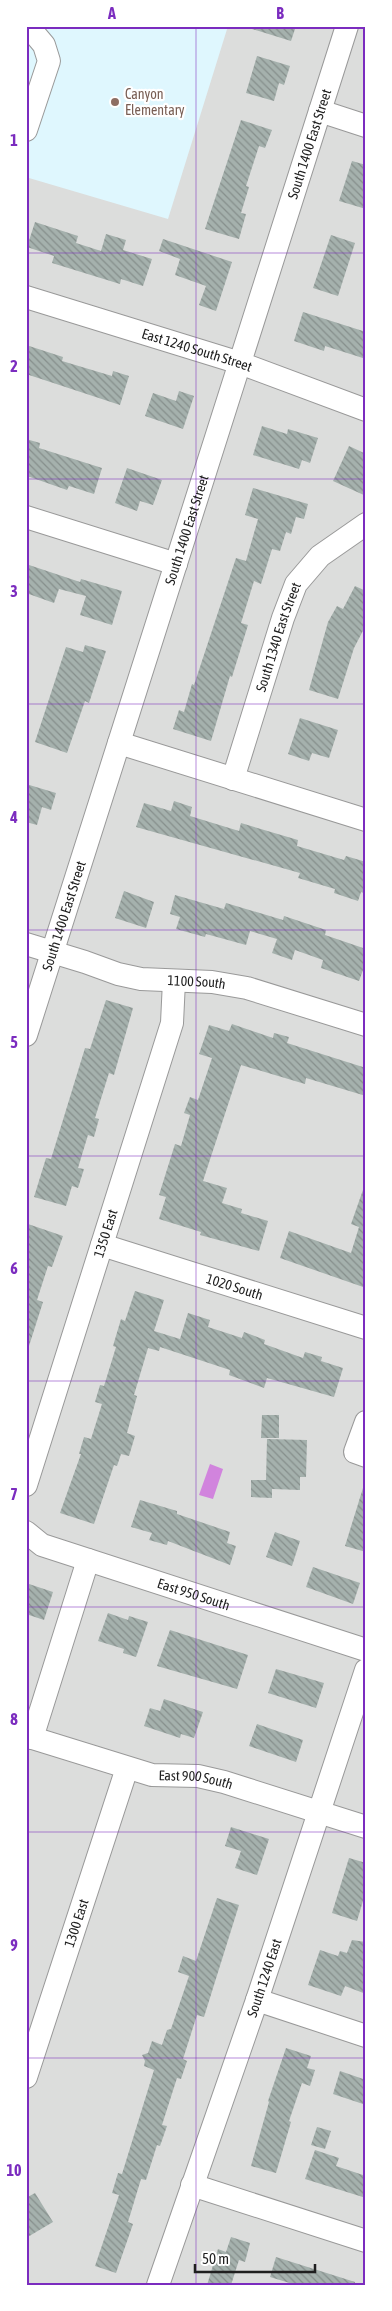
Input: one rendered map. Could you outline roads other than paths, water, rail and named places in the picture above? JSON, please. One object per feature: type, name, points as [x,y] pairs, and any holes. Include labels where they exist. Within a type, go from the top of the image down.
[{"type":"street","points":[[26,130],[49,61],[44,45],[28,26]]},
{"type":"street","name":"South 1400 East Street","points":[[26,1035],[347,26]]},
{"type":"street","points":[[320,111],[366,126]]},
{"type":"street","name":"East 1240 South Street","points":[[26,297],[240,363],[366,410]]},
{"type":"street","points":[[26,516],[176,564]]},
{"type":"street","name":"South 1340 East Street","points":[[233,779],[283,618],[296,584],[320,556],[366,524]]},
{"type":"street","points":[[119,743],[366,820]]},
{"type":"street","name":"1100 South","points":[[26,944],[118,974],[174,981],[212,982],[247,988],[366,1025]]},
{"type":"street","name":"1350 East","points":[[26,1485],[35,1423],[102,1245],[172,1023],[174,981]]},
{"type":"street","name":"1020 South","points":[[102,1245],[366,1328]]},
{"type":"street","points":[[360,1454],[366,1422]]},
{"type":"street","name":"East 950 South","points":[[26,1532],[42,1545],[366,1650]]},
{"type":"street","points":[[29,1737],[88,1560]]},
{"type":"street","name":"South 1240 East","points":[[158,2285],[257,2000],[366,1670]]},
{"type":"street","name":"East 900 South","points":[[29,1737],[152,1775],[206,1778],[366,1827]]},
{"type":"street","name":"1300 East","points":[[26,2077],[127,1768]]},
{"type":"street","points":[[257,2000],[366,2036]]},
{"type":"street","points":[[192,2185],[366,2241]]},
{"type":"place","name":"Canyon Elementary","points":[[115,102]]}]
